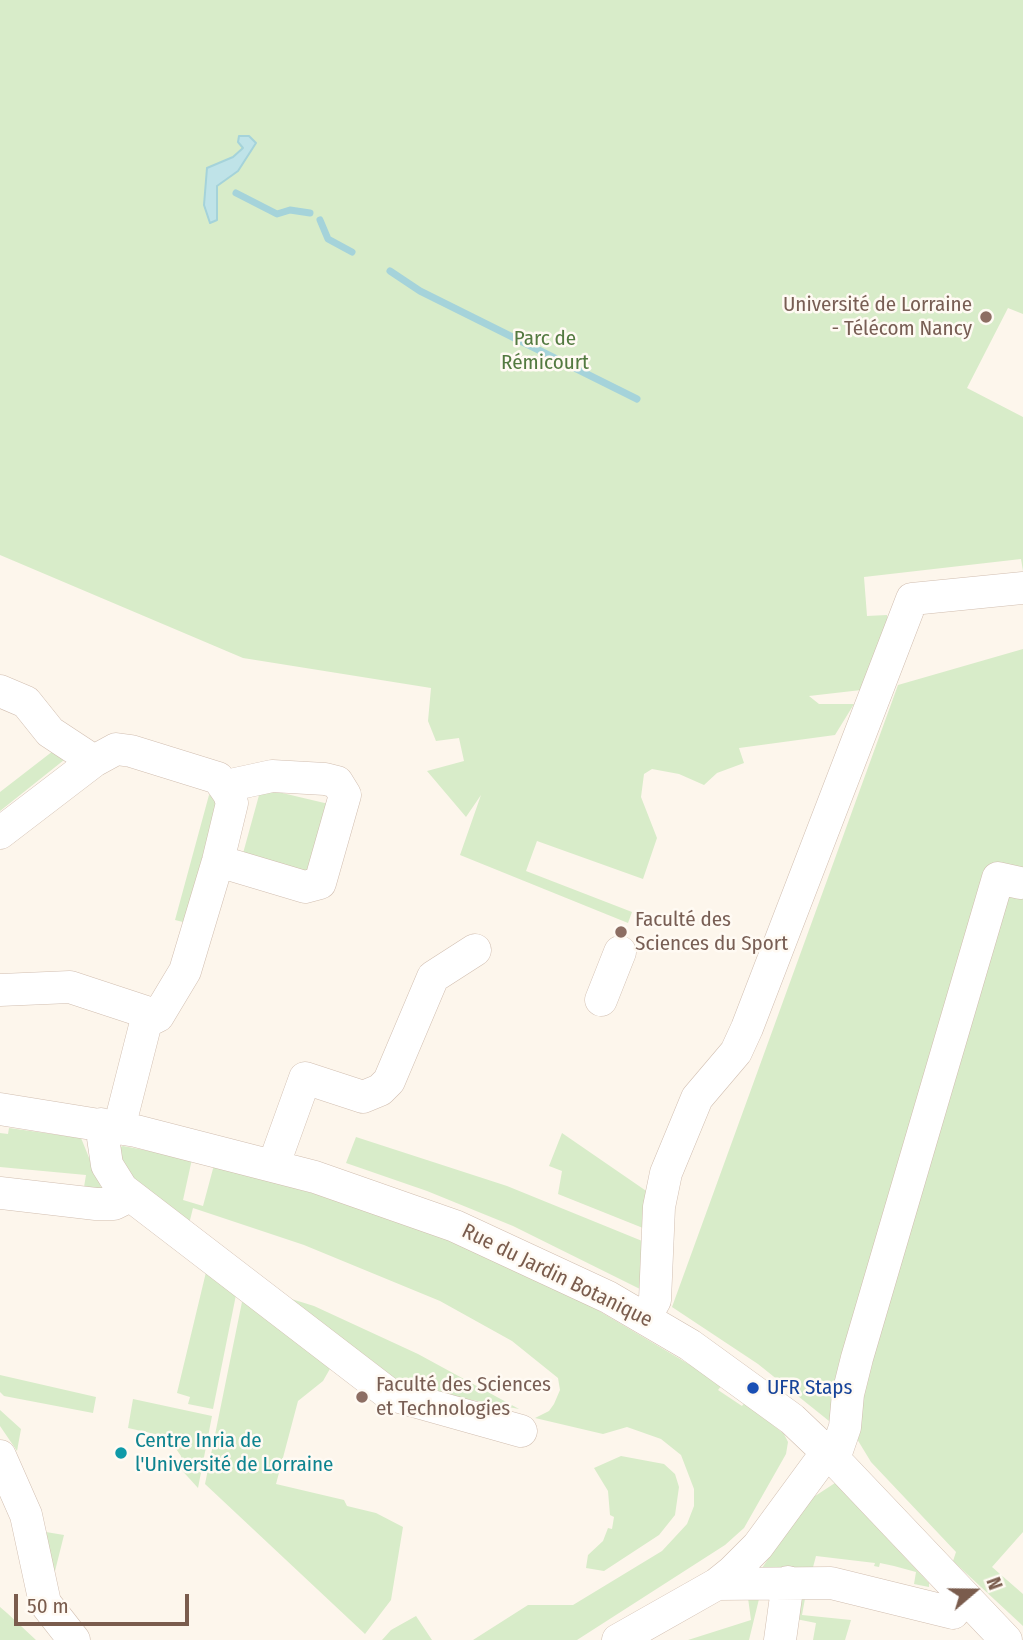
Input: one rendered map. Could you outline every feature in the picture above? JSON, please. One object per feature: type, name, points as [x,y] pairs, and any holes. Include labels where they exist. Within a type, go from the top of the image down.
[{"type":"street","points":[[645,1318],[655,1300],[659,1207],[676,1146],[703,1088],[736,1052],[747,1028],[912,599],[1023,588]]},
{"type":"street","points":[[0,691],[26,702],[50,732],[94,761]]},
{"type":"street","points":[[0,833],[107,752],[123,748],[204,772],[218,778],[226,786],[232,803],[218,861],[185,971],[158,1016]]},
{"type":"street","points":[[218,861],[305,887],[320,883],[345,795],[337,782],[325,779],[272,776],[226,786]]},
{"type":"street","points":[[618,1640],[717,1584],[758,1546],[830,1455],[845,1427],[848,1394],[858,1358],[998,878],[1020,883]]},
{"type":"street","points":[[274,1164],[305,1078],[363,1097],[380,1090],[389,1081],[433,977],[475,950]]},
{"type":"street","points":[[601,1000],[620,952]]},
{"type":"street","points":[[0,990],[70,987],[158,1016],[164,1028],[119,1128],[107,1166],[114,1179],[130,1196],[388,1394],[522,1431]]},
{"type":"street","name":"Rue du Jardin Botanique","points":[[0,1109],[119,1128],[274,1164],[455,1226],[568,1277],[645,1318],[753,1388],[830,1455],[955,1617],[1006,1640]]},
{"type":"street","points":[[0,1193],[96,1204],[114,1204],[130,1196]]},
{"type":"street","points":[[2,1464],[26,1515],[45,1603],[75,1640]]},
{"type":"street","points":[[780,1640],[788,1582]]},
{"type":"street","points":[[717,1584],[831,1583],[955,1617]]},
{"type":"green space","name":"Parc de Rémicourt","points":[[0,0],[1023,0],[1023,314],[1008,308],[967,388],[1023,417],[1023,571],[1021,559],[864,577],[867,616],[887,615],[889,629],[870,689],[809,696],[819,704],[854,704],[835,735],[739,748],[744,763],[717,773],[704,785],[679,774],[652,769],[644,774],[641,797],[657,838],[643,879],[537,841],[526,871],[632,912],[628,923],[460,855],[481,795],[466,817],[427,771],[464,761],[459,738],[436,741],[428,721],[431,688],[243,658],[0,555]]},
{"type":"green space","points":[[1023,649],[1023,1532],[992,1567],[1023,1594],[1023,1626],[953,1561],[956,1552],[871,1462],[854,1434],[834,1425],[758,1364],[672,1307],[898,685]]},
{"type":"green space","points":[[53,751],[64,760],[0,811],[0,792]]},
{"type":"green space","points":[[261,788],[333,805],[314,875],[242,857]]},
{"type":"green space","points":[[209,795],[221,798],[187,923],[175,920]]},
{"type":"green space","points":[[9,1128],[81,1138],[103,1192],[83,1193],[86,1175],[0,1167],[0,1133],[8,1134]]},
{"type":"green space","points":[[562,1133],[655,1197],[653,1232],[558,1194],[562,1171],[549,1166]]},
{"type":"green space","points":[[356,1137],[507,1186],[652,1245],[644,1291],[513,1226],[427,1191],[346,1163]]},
{"type":"green space","points":[[120,1147],[192,1159],[183,1200],[203,1206],[214,1165],[354,1205],[459,1244],[584,1302],[722,1385],[718,1390],[742,1406],[745,1402],[784,1434],[788,1442],[786,1454],[744,1528],[725,1545],[577,1640],[473,1640],[528,1605],[573,1605],[662,1551],[687,1524],[694,1506],[694,1489],[681,1455],[661,1439],[627,1427],[603,1434],[535,1418],[549,1411],[554,1404],[560,1390],[558,1378],[512,1341],[440,1301],[304,1245],[193,1208],[189,1224],[143,1191],[123,1166]]},
{"type":"green space","points":[[207,1268],[237,1290],[213,1409],[188,1404],[190,1397],[177,1393]]},
{"type":"green space","points":[[243,1297],[331,1367],[323,1381],[298,1401],[276,1484],[344,1500],[347,1506],[376,1513],[403,1527],[391,1600],[365,1634],[205,1484]]},
{"type":"green space","points":[[285,1297],[314,1306],[418,1354],[519,1409],[404,1387]]},
{"type":"green space","points":[[0,1375],[96,1397],[93,1413],[4,1396],[0,1392]]},
{"type":"green space","points":[[133,1399],[212,1416],[198,1488],[178,1466],[182,1461],[181,1456],[172,1443],[155,1434],[128,1428]]},
{"type":"green space","points":[[0,1410],[21,1429],[17,1451],[0,1426]]},
{"type":"green space","points":[[621,1456],[664,1464],[675,1474],[679,1487],[675,1515],[659,1535],[604,1571],[586,1568],[588,1555],[603,1541],[608,1528],[612,1529],[614,1517],[610,1515],[608,1491],[594,1468]]},
{"type":"green space","points":[[835,1483],[929,1583],[929,1587],[914,1584],[916,1572],[880,1563],[879,1567],[874,1566],[875,1563],[816,1556],[812,1571],[765,1571],[762,1568],[806,1502]]},
{"type":"green space","points":[[46,1532],[64,1535],[53,1579]]},
{"type":"green space","points":[[806,1593],[802,1615],[851,1620],[845,1640],[813,1640],[816,1623],[796,1619],[801,1595]]},
{"type":"green space","points":[[748,1598],[759,1599],[749,1640],[688,1640],[751,1620]]},
{"type":"green space","points":[[0,1607],[7,1613],[36,1640],[0,1640]]},
{"type":"green space","points":[[416,1616],[432,1640],[382,1640],[391,1630]]},
{"type":"water","points":[[239,136],[249,136],[256,143],[238,171],[217,186],[217,220],[210,223],[204,205],[207,168],[233,157],[243,148],[238,142]]},
{"type":"waterway","points":[[236,193],[277,214],[290,210],[310,213]]},
{"type":"waterway","points":[[320,220],[328,239],[352,252]]},
{"type":"waterway","points":[[390,271],[420,291],[637,399]]},
{"type":"place","name":"Université de Lorraine - Télécom Nancy","points":[[986,317]]},
{"type":"place","name":"Faculté des Sciences du Sport","points":[[621,932]]},
{"type":"place","name":"UFR Staps","points":[[753,1388]]},
{"type":"place","name":"Faculté des Sciences et Technologies","points":[[362,1397]]},
{"type":"place","name":"Centre Inria de l'Université de Lorraine","points":[[121,1453]]}]
